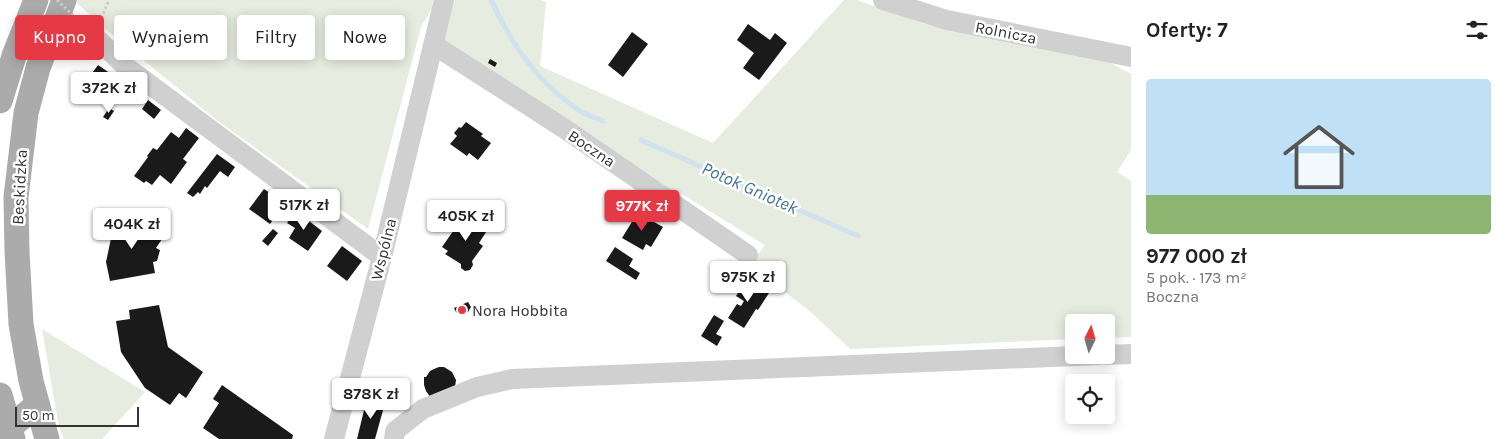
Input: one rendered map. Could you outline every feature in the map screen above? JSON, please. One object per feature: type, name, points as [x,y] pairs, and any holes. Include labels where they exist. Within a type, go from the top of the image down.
[{"type":"main road","points":[[0,101],[15,53],[36,0]]},
{"type":"main road","name":"Beskidzka","points":[[47,439],[30,380],[20,324],[16,197],[26,113],[35,77],[64,0]]},
{"type":"main road","points":[[7,433],[0,397],[37,405]]},
{"type":"main road","points":[[7,433],[37,405]]},
{"type":"street","name":"Wspólna","points":[[334,439],[382,257],[444,0]]},
{"type":"street","name":"Rolnicza","points":[[883,0],[947,20],[1131,57]]},
{"type":"street","name":"Boczna","points":[[434,45],[565,129],[748,255]]},
{"type":"street","points":[[104,46],[125,66],[382,257]]},
{"type":"street","points":[[1115,355],[1131,354]]},
{"type":"street","points":[[394,439],[395,431],[423,409],[477,387],[512,379],[1065,356]]},
{"type":"path","points":[[57,0],[73,15]]},
{"type":"shaded area","points":[[74,0],[433,0],[432,8],[421,27],[368,229],[218,121],[143,60],[227,60],[227,15],[114,15],[114,36],[104,28],[104,15],[90,15]]},
{"type":"shaded area","points":[[455,0],[540,0],[546,2],[540,66],[713,143],[844,0],[857,0],[928,25],[1107,61],[1131,74],[1131,150],[1117,172],[1131,181],[1131,337],[1115,338],[1115,314],[1065,314],[1065,339],[850,349],[811,312],[750,265],[765,245],[677,191],[665,192],[441,38]]},
{"type":"shaded area","points":[[42,329],[145,392],[102,439],[64,439],[59,427]]},
{"type":"building","points":[[748,24],[770,40],[775,33],[787,43],[759,80],[743,68],[754,53],[737,40]]},
{"type":"building","points":[[632,32],[648,44],[623,77],[608,65]]},
{"type":"building","points":[[490,59],[497,63],[495,67],[488,63]]},
{"type":"building","points":[[98,65],[117,78],[104,97],[92,88],[87,94],[80,90]]},
{"type":"building","points":[[148,100],[161,110],[154,119],[142,109]]},
{"type":"building","points":[[109,108],[114,111],[108,120],[103,117]]},
{"type":"building","points":[[466,122],[483,134],[481,136],[491,143],[478,160],[469,153],[467,156],[450,144],[457,136],[454,133]]},
{"type":"building","points":[[186,128],[199,138],[183,159],[187,162],[171,184],[160,175],[152,185],[146,181],[144,183],[134,176],[153,148],[157,150],[171,132],[179,138]]},
{"type":"building","points":[[217,154],[235,167],[228,177],[220,171],[207,188],[205,186],[200,194],[198,192],[193,197],[187,193]]},
{"type":"building","points":[[264,189],[285,203],[270,224],[249,209]]},
{"type":"building","points":[[296,211],[322,231],[308,251],[289,238],[295,228],[287,223]]},
{"type":"building","points":[[638,212],[663,227],[651,247],[646,244],[643,250],[622,238]]},
{"type":"building","points":[[125,213],[162,239],[156,248],[160,250],[157,261],[153,262],[155,273],[110,281],[106,262],[113,229]]},
{"type":"building","points":[[473,214],[490,226],[479,243],[483,246],[472,261],[473,265],[470,270],[465,271],[461,268],[461,264],[445,254],[448,251],[442,247],[456,227],[461,231]]},
{"type":"building","points":[[273,229],[278,233],[268,246],[262,241]]},
{"type":"building","points":[[342,246],[362,261],[347,281],[327,266]]},
{"type":"building","points":[[615,247],[633,259],[629,266],[640,273],[636,280],[606,261]]},
{"type":"building","points":[[747,279],[769,293],[744,328],[728,318],[737,304],[741,306],[744,301],[736,296]]},
{"type":"building","name":"Nora Hobbita","points":[[468,302],[471,307],[468,312],[460,314],[456,312],[454,308]]},
{"type":"building","points":[[159,305],[168,347],[203,372],[186,398],[179,393],[170,405],[145,388],[121,352],[116,321],[130,319],[129,310]]},
{"type":"building","points":[[714,315],[724,321],[716,334],[722,337],[717,346],[701,336]]},
{"type":"building","points":[[444,367],[452,372],[456,380],[455,387],[431,398],[424,385],[424,377],[430,371]]},
{"type":"building","points":[[222,385],[293,435],[292,439],[219,439],[203,428],[219,403],[213,399]]},
{"type":"building","points":[[367,398],[385,403],[375,439],[357,439]]},
{"type":"waterway","name":"Potok Gniotek","points":[[491,0],[520,52],[549,86],[576,109],[603,121]]},
{"type":"waterway","name":"Potok Gniotek","points":[[641,140],[858,236]]},
{"type":"place","name":"Nora Hobbita","points":[[462,310]]}]
